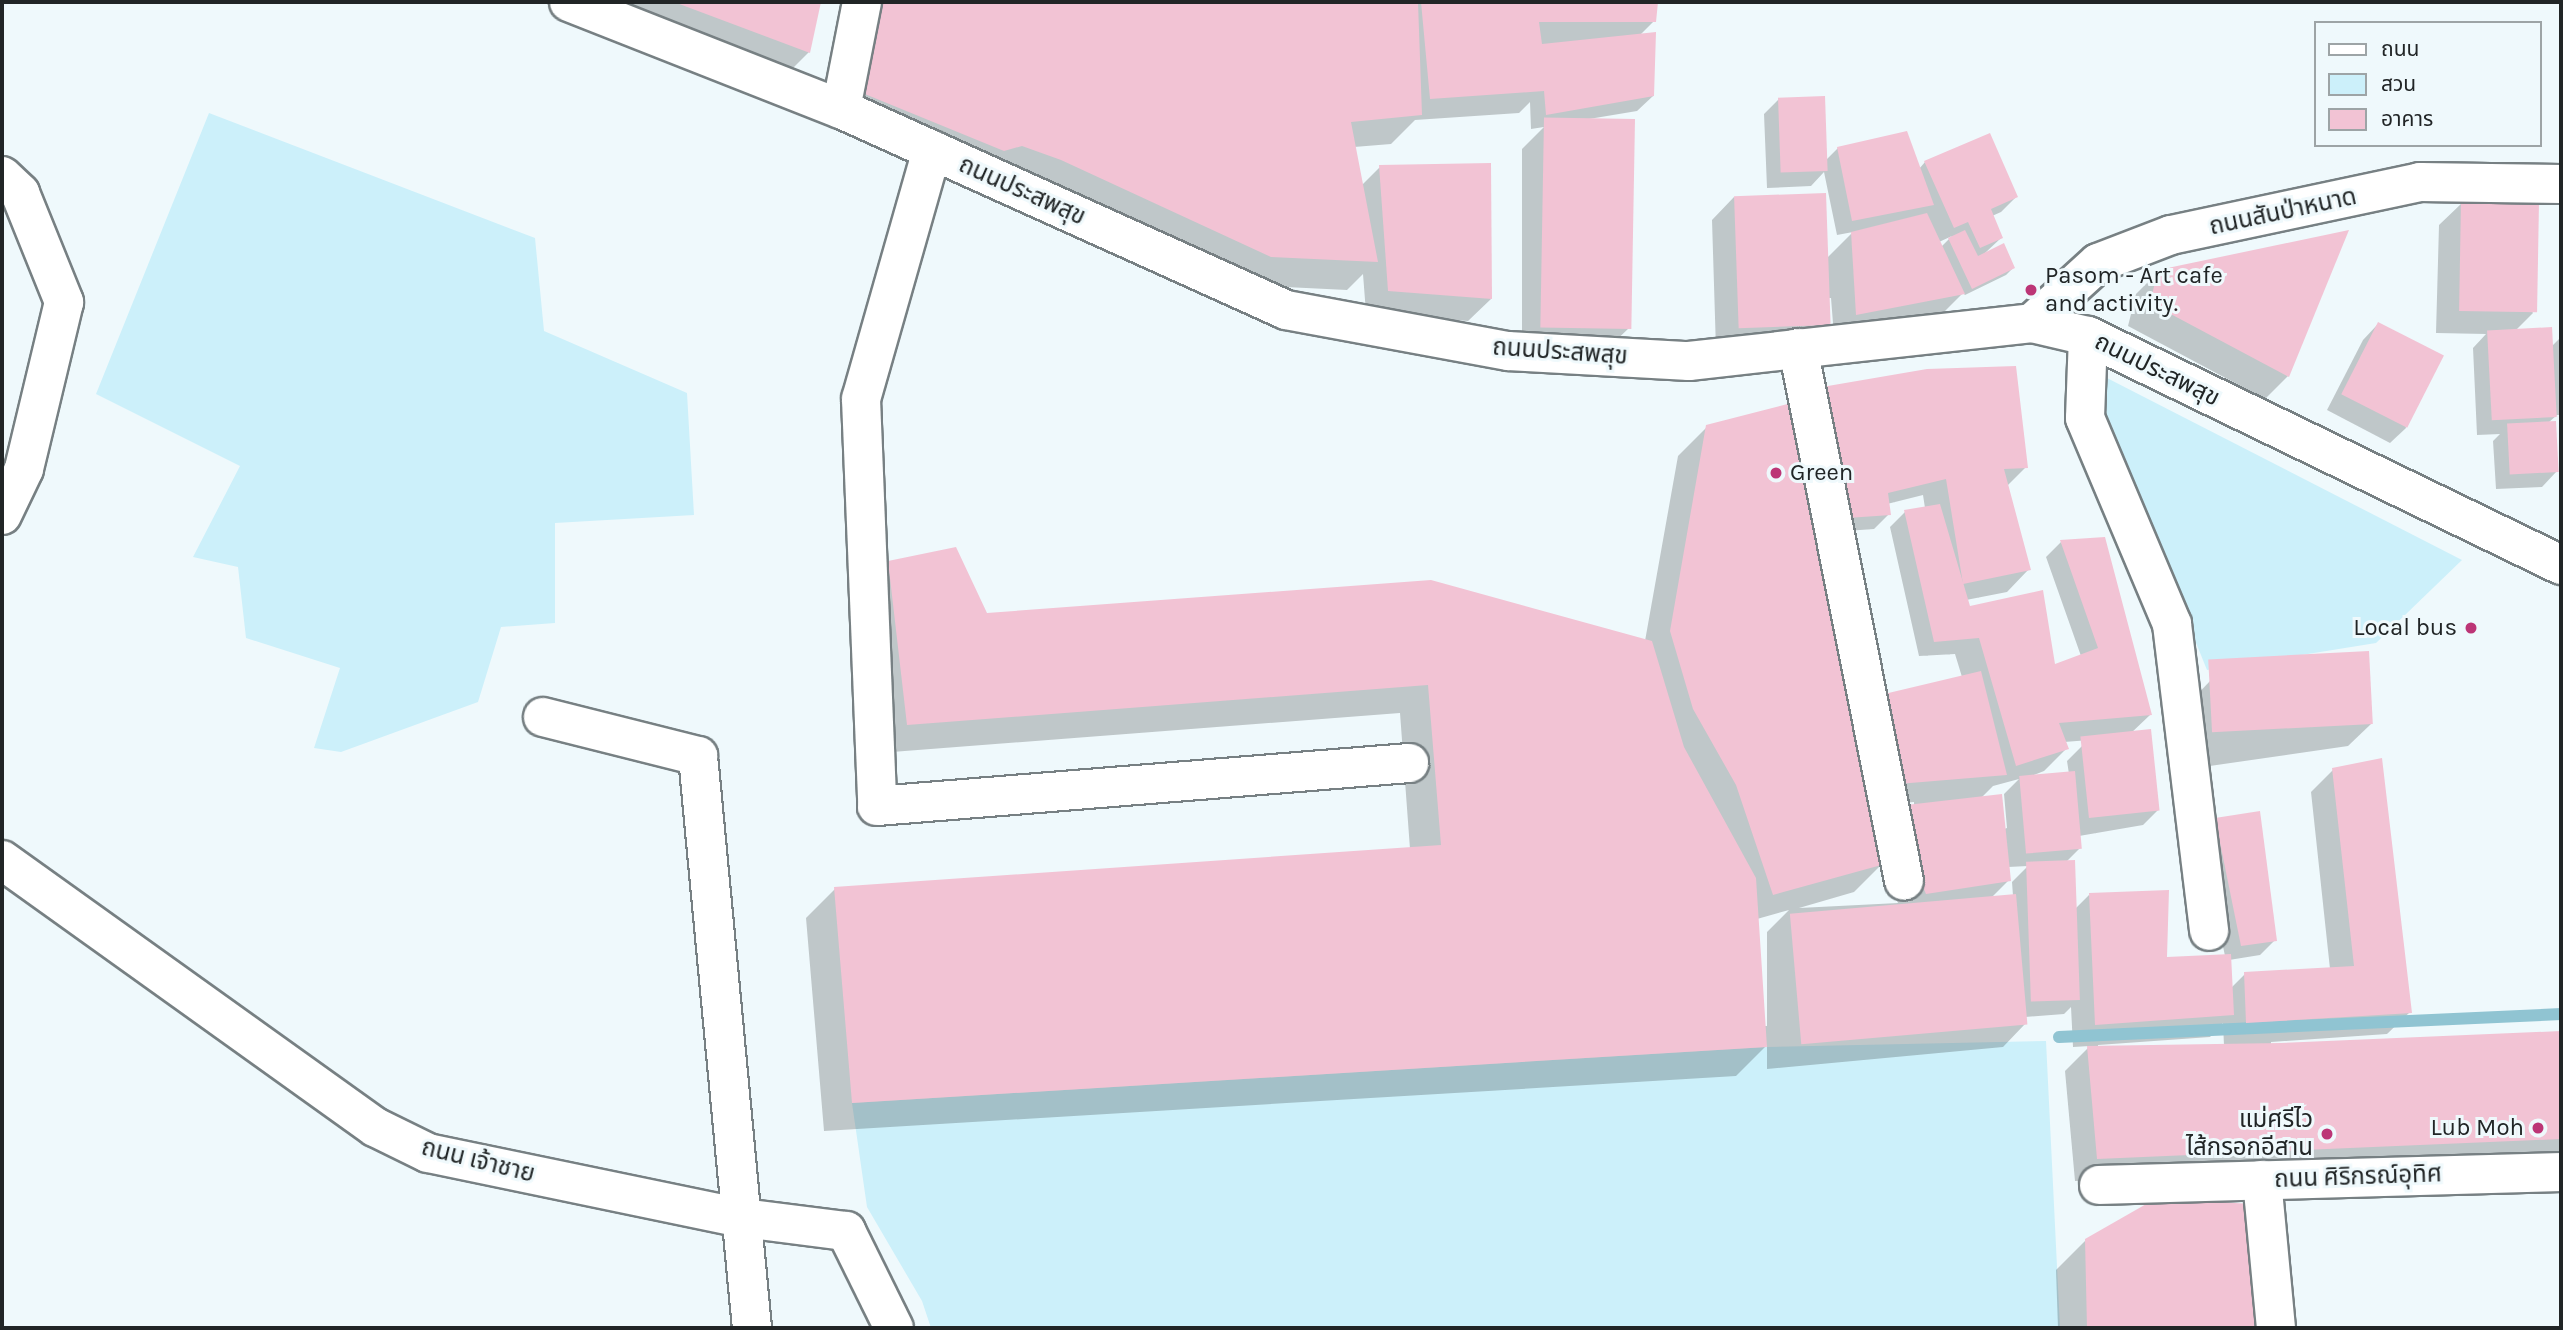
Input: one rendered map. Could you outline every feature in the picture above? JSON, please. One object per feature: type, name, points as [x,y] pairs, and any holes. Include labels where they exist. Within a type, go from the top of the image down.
[{"type":"street","name":"ถนนประสพสุข","points":[[569,2],[841,109],[1286,310],[1508,351],[1689,361],[2032,323],[2088,336],[2561,565]]},
{"type":"street","points":[[841,109],[862,2]]},
{"type":"street","points":[[932,150],[861,399],[877,806],[1409,763]]},
{"type":"street","points":[[2,176],[20,193],[64,302],[24,469],[2,515]]},
{"type":"street","name":"ถนนสันป่าหนาด","points":[[2032,323],[2098,262],[2171,235],[2420,182],[2561,184]]},
{"type":"street","points":[[2088,336],[2085,418],[2172,624],[2209,931]]},
{"type":"street","points":[[1798,348],[1904,881]]},
{"type":"street","points":[[543,717],[698,756],[752,1328]]},
{"type":"street","name":"ถนน เจ้าชาย","points":[[2,860],[375,1126],[428,1153],[743,1218],[846,1231],[894,1328]]},
{"type":"street","name":"ถนน ศิริกรณ์อุทิศ","points":[[2276,1328],[2262,1180],[2561,1172]]},
{"type":"street","points":[[2099,1185],[2262,1180]]},
{"type":"green space","points":[[209,113],[535,238],[544,331],[687,393],[694,515],[555,523],[555,623],[501,627],[478,702],[341,752],[314,748],[340,668],[246,638],[238,567],[193,557],[240,466],[96,394]]},
{"type":"green space","points":[[2105,377],[2462,560],[2376,643],[2207,670],[2104,415]]},
{"type":"green space","points":[[2046,1041],[2060,1328],[931,1328],[922,1301],[867,1207],[852,1103],[1767,1047]]},
{"type":"building","points":[[674,2],[821,2],[810,53]]},
{"type":"building","points":[[879,2],[1418,2],[1422,115],[1351,122],[1378,262],[1271,257],[1061,160],[1022,146],[1004,151],[855,90]]},
{"type":"building","points":[[1421,2],[1658,2],[1656,22],[1539,22],[1542,44],[1656,32],[1654,96],[1546,115],[1544,91],[1430,99]]},
{"type":"building","points":[[1825,96],[1828,171],[1781,173],[1778,98]]},
{"type":"building","points":[[1544,117],[1635,119],[1631,329],[1540,327]]},
{"type":"building","points":[[1907,131],[1934,205],[1852,221],[1837,147]]},
{"type":"building","points":[[1990,133],[2018,197],[1991,209],[2003,238],[1980,248],[1968,222],[1954,228],[1924,161]]},
{"type":"building","points":[[1491,163],[1492,299],[1388,291],[1379,165]]},
{"type":"building","points":[[1826,193],[1831,325],[1739,328],[1734,196]]},
{"type":"building","points":[[2461,201],[2539,202],[2537,312],[2459,311]]},
{"type":"building","points":[[1927,213],[1965,294],[1856,315],[1851,232]]},
{"type":"building","points":[[1965,230],[1978,256],[2004,243],[2015,268],[1972,289],[1948,238]]},
{"type":"building","points":[[2349,230],[2289,377],[2150,303],[2158,270]]},
{"type":"building","points":[[2378,322],[2444,356],[2407,428],[2341,394]]},
{"type":"building","points":[[2552,327],[2557,417],[2492,420],[2487,330]]},
{"type":"building","points":[[2016,366],[2028,468],[2004,469],[2031,570],[1963,584],[1946,479],[1888,493],[1891,515],[1847,518],[1822,387],[1927,369]]},
{"type":"building","points":[[1795,402],[1885,864],[1773,895],[1736,785],[1693,709],[1670,631],[1706,425]]},
{"type":"building","points":[[2556,421],[2559,472],[2510,474],[2507,424]]},
{"type":"building","points":[[1940,504],[1970,606],[2043,590],[2055,664],[2098,648],[2060,540],[2105,537],[2152,715],[2059,723],[2069,749],[2016,766],[1979,638],[1934,642],[1904,510]]},
{"type":"building","points":[[956,547],[987,613],[1431,580],[1652,641],[1684,747],[1756,878],[1767,1047],[852,1103],[834,887],[1441,845],[1428,685],[907,725],[888,561]]},
{"type":"building","points":[[2369,651],[2373,724],[2212,732],[2208,659]]},
{"type":"building","points":[[1981,671],[2007,775],[1898,784],[1880,695]]},
{"type":"building","points":[[2151,729],[2160,811],[2089,818],[2080,736]]},
{"type":"building","points":[[2382,758],[2412,1013],[2246,1023],[2244,972],[2354,966],[2332,768]]},
{"type":"building","points":[[2075,771],[2082,849],[2026,854],[2019,776]]},
{"type":"building","points":[[2002,794],[2011,881],[1926,894],[1889,807]]},
{"type":"building","points":[[2260,811],[2277,941],[2241,946],[2215,818]]},
{"type":"building","points":[[2075,860],[2080,1000],[2031,1002],[2026,862]]},
{"type":"building","points":[[2169,890],[2167,957],[2231,954],[2234,1015],[2095,1025],[2089,893]]},
{"type":"building","points":[[2016,894],[2027,1025],[1801,1044],[1790,914]]},
{"type":"building","points":[[2561,1031],[2561,1139],[2097,1159],[2087,1046],[2281,1043]]},
{"type":"building","points":[[2155,1199],[2254,1204],[2264,1328],[2087,1328],[2085,1239]]},
{"type":"waterway","points":[[2059,1037],[2561,1014]]},
{"type":"place","name":"Pasom - Art cafe and activity.","points":[[2031,290]]},
{"type":"place","name":"Green","points":[[1776,473]]},
{"type":"place","name":"Local bus","points":[[2471,628]]},
{"type":"place","name":"Lub Moh","points":[[2538,1128]]},
{"type":"place","name":"แม่ศรีไว ไส้กรอกอีสาน","points":[[2327,1134]]}]
